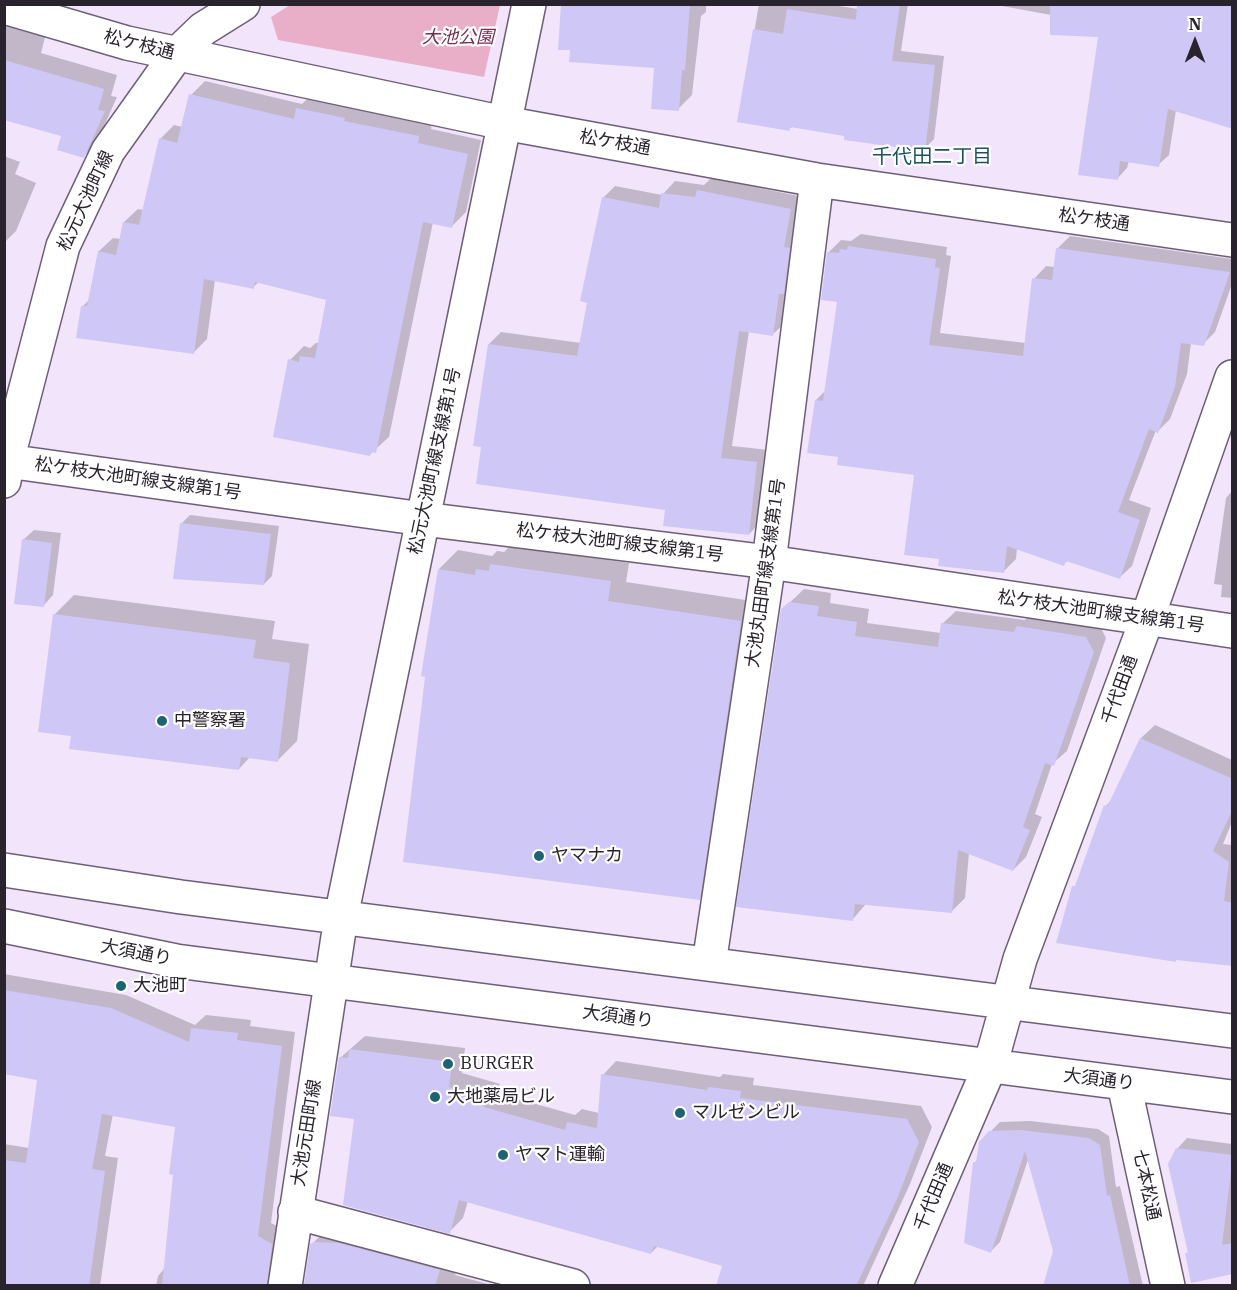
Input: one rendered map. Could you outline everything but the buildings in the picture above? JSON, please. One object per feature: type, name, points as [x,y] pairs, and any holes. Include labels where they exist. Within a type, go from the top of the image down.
[{"type":"street","name":"松元大池町線","points":[[6,471],[63,246],[108,151],[177,54],[203,29],[243,4]]},
{"type":"street","name":"松元大池町線支線第1号","points":[[330,981],[341,917],[529,4]]},
{"type":"street","name":"松ケ枝通","points":[[4,7],[127,43],[504,123],[817,180],[1233,240]]},
{"type":"street","name":"大池丸田町線支線第1号","points":[[709,964],[769,562],[817,180]]},
{"type":"street","name":"千代田通","points":[[895,1286],[990,1066],[1006,1002],[1233,377]]},
{"type":"street","name":"松ケ枝大池町線支線第1号","points":[[6,471],[769,562],[1233,631]]},
{"type":"street","points":[[4,870],[182,897],[1233,1031]]},
{"type":"street","name":"大須通り","points":[[4,926],[176,961],[1233,1097]]},
{"type":"street","name":"大池元田町線","points":[[285,1286],[330,981]]},
{"type":"street","name":"七本松通","points":[[1124,1084],[1168,1286]]},
{"type":"street","points":[[295,1212],[573,1286]]},
{"type":"green space","name":"大池公園","points":[[290,5],[500,5],[484,77],[278,40],[271,17]]},
{"type":"place","name":"中警察署","points":[[162,721]]},
{"type":"place","name":"ヤマナカ","points":[[539,856]]},
{"type":"place","name":"大池町","points":[[121,986]]},
{"type":"place","name":"BURGER","points":[[448,1064]]},
{"type":"place","name":"大地薬局ビル","points":[[435,1097]]},
{"type":"place","name":"マルゼンビル","points":[[680,1113]]},
{"type":"place","name":"ヤマト運輸","points":[[503,1155]]},
{"type":"district","name":"千代田二丁目","points":[[932,157]]}]
